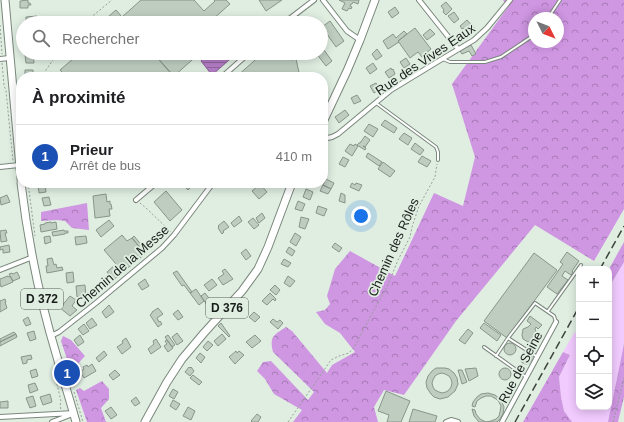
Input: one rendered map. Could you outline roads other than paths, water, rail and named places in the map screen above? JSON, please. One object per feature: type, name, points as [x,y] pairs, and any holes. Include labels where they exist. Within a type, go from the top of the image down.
[{"type":"main road","points":[[5,0],[3,60],[16,145]]},
{"type":"main road","points":[[328,111],[348,71],[375,0]]},
{"type":"main road","name":"D 372","points":[[22,188],[41,296],[76,422]]},
{"type":"main road","name":"D 376","points":[[145,422],[167,382],[182,359],[242,291],[258,269],[290,188]]},
{"type":"street","points":[[293,16],[314,0]]},
{"type":"street","points":[[323,0],[347,31],[360,40]]},
{"type":"street","points":[[419,0],[458,49]]},
{"type":"street","name":"Rue des Vives Eaux","points":[[328,138],[338,134],[397,86],[474,40],[487,28],[510,0]]},
{"type":"street","points":[[228,72],[241,60]]},
{"type":"street","points":[[0,167],[16,165]]},
{"type":"street","points":[[136,200],[150,188]]},
{"type":"street","name":"Chemin de la Messe","points":[[51,336],[59,332],[96,303],[154,254],[174,235],[208,188]]},
{"type":"street","points":[[0,268],[33,256]]},
{"type":"street","name":"Rue de Seine","points":[[502,422],[556,322]]},
{"type":"street","points":[[0,416],[74,413]]},
{"type":"street","points":[[52,422],[74,413]]},
{"type":"street","points":[[446,422],[451,420],[458,422]]},
{"type":"lane","points":[[552,12],[560,0]]},
{"type":"lane","points":[[442,59],[450,62],[486,62],[501,57],[528,39]]},
{"type":"lane","points":[[376,103],[436,147],[438,152],[438,160]]},
{"type":"lane","points":[[548,311],[582,265]]},
{"type":"lane","points":[[496,356],[535,302],[554,316],[556,322]]},
{"type":"lane","points":[[508,338],[537,356]]},
{"type":"lane","points":[[484,347],[526,377]]},
{"type":"railway","points":[[602,266],[624,226]]},
{"type":"railway","points":[[515,422],[576,312]]},
{"type":"place","name":"Prieur","points":[[67,373]]}]
